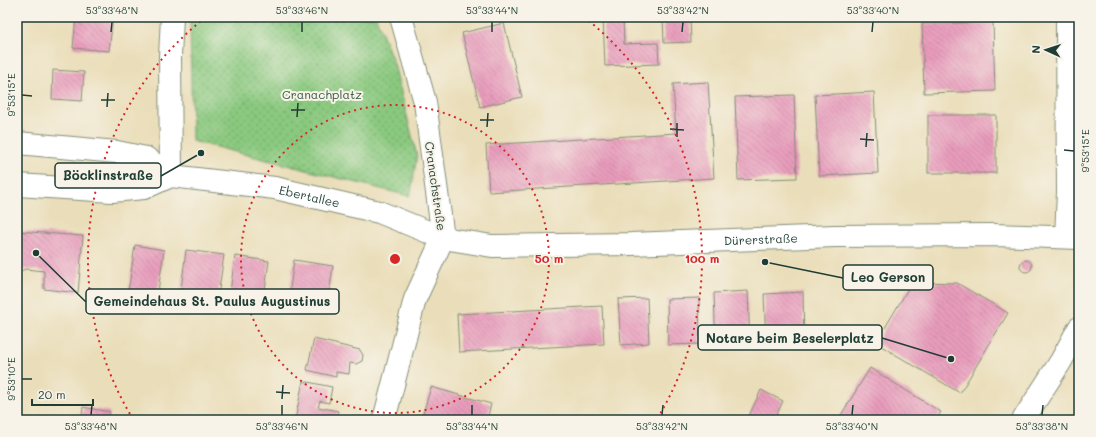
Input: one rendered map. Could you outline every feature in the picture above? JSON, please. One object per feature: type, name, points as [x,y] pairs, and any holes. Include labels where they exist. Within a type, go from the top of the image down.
[{"type":"main road","points":[[17,185],[112,191],[144,188],[171,176],[170,56],[172,17]]},
{"type":"main road","name":"Cranachstraße","points":[[384,420],[415,299],[444,238],[425,102],[401,17]]},
{"type":"main road","points":[[1067,17],[1068,192],[1072,238]]},
{"type":"main road","name":"Ebertallee","points":[[17,144],[117,152],[146,158],[171,176],[275,188],[379,212],[444,238]]},
{"type":"main road","name":"Dürerstraße","points":[[444,238],[492,246],[631,244],[835,236],[994,235],[1072,238]]},
{"type":"main road","points":[[1023,420],[1061,361],[1079,328]]},
{"type":"green space","name":"Cranachplatz","points":[[190,17],[376,17],[394,64],[417,156],[409,196],[192,141]]},
{"type":"building","points":[[76,17],[113,17],[109,51],[73,48]]},
{"type":"building","points":[[603,17],[623,17],[624,44],[658,43],[659,64],[605,66]]},
{"type":"building","points":[[663,17],[690,17],[691,42],[664,43]]},
{"type":"building","points":[[993,22],[995,91],[924,93],[922,24]]},
{"type":"building","points":[[504,23],[522,97],[480,107],[462,33]]},
{"type":"building","points":[[53,70],[84,72],[82,101],[52,99]]},
{"type":"building","points":[[708,82],[714,178],[489,192],[486,145],[676,133],[673,84]]},
{"type":"building","points":[[874,92],[878,173],[819,176],[815,95]]},
{"type":"building","points":[[794,95],[797,178],[738,180],[735,97]]},
{"type":"building","points":[[928,115],[996,115],[996,173],[928,173]]},
{"type":"building","points":[[17,231],[83,236],[78,293],[44,289],[44,271],[25,269],[18,273],[17,277]]},
{"type":"building","points":[[135,245],[164,250],[157,298],[128,293]]},
{"type":"building","points":[[186,250],[224,255],[218,296],[181,290]]},
{"type":"building","points":[[235,256],[269,261],[263,304],[229,299]]},
{"type":"building","points":[[294,260],[333,266],[327,309],[288,303]]},
{"type":"building","points":[[1024,260],[1028,260],[1032,266],[1028,272],[1024,272],[1020,268],[1020,264]]},
{"type":"building","points":[[912,282],[957,283],[1008,313],[960,393],[876,343]]},
{"type":"building","points":[[748,291],[750,346],[716,348],[714,293]]},
{"type":"building","points":[[803,292],[804,342],[766,343],[764,294]]},
{"type":"building","points":[[647,298],[649,343],[621,345],[618,299]]},
{"type":"building","points":[[699,298],[700,344],[668,345],[667,299]]},
{"type":"building","points":[[602,306],[604,344],[459,352],[457,314]]},
{"type":"building","points":[[314,339],[360,350],[363,355],[362,361],[356,364],[350,363],[349,374],[336,372],[336,377],[307,370]]},
{"type":"building","points":[[870,368],[941,412],[936,420],[838,420]]},
{"type":"building","points":[[303,381],[332,387],[329,403],[320,401],[318,407],[338,411],[336,420],[295,420]]},
{"type":"building","points":[[431,387],[491,404],[487,420],[421,420]]},
{"type":"building","points":[[761,390],[783,401],[774,420],[747,420]]},
{"type":"building","points":[[83,407],[110,412],[108,420],[81,420]]},
{"type":"place","name":"Böcklinstraße","points":[[201,153]]},
{"type":"place","name":"Gemeindehaus St. Paulus Augustinus","points":[[36,253]]},
{"type":"place","name":"Leo Gerson","points":[[765,262]]},
{"type":"place","name":"Notare beim Beselerplatz","points":[[951,359]]}]
